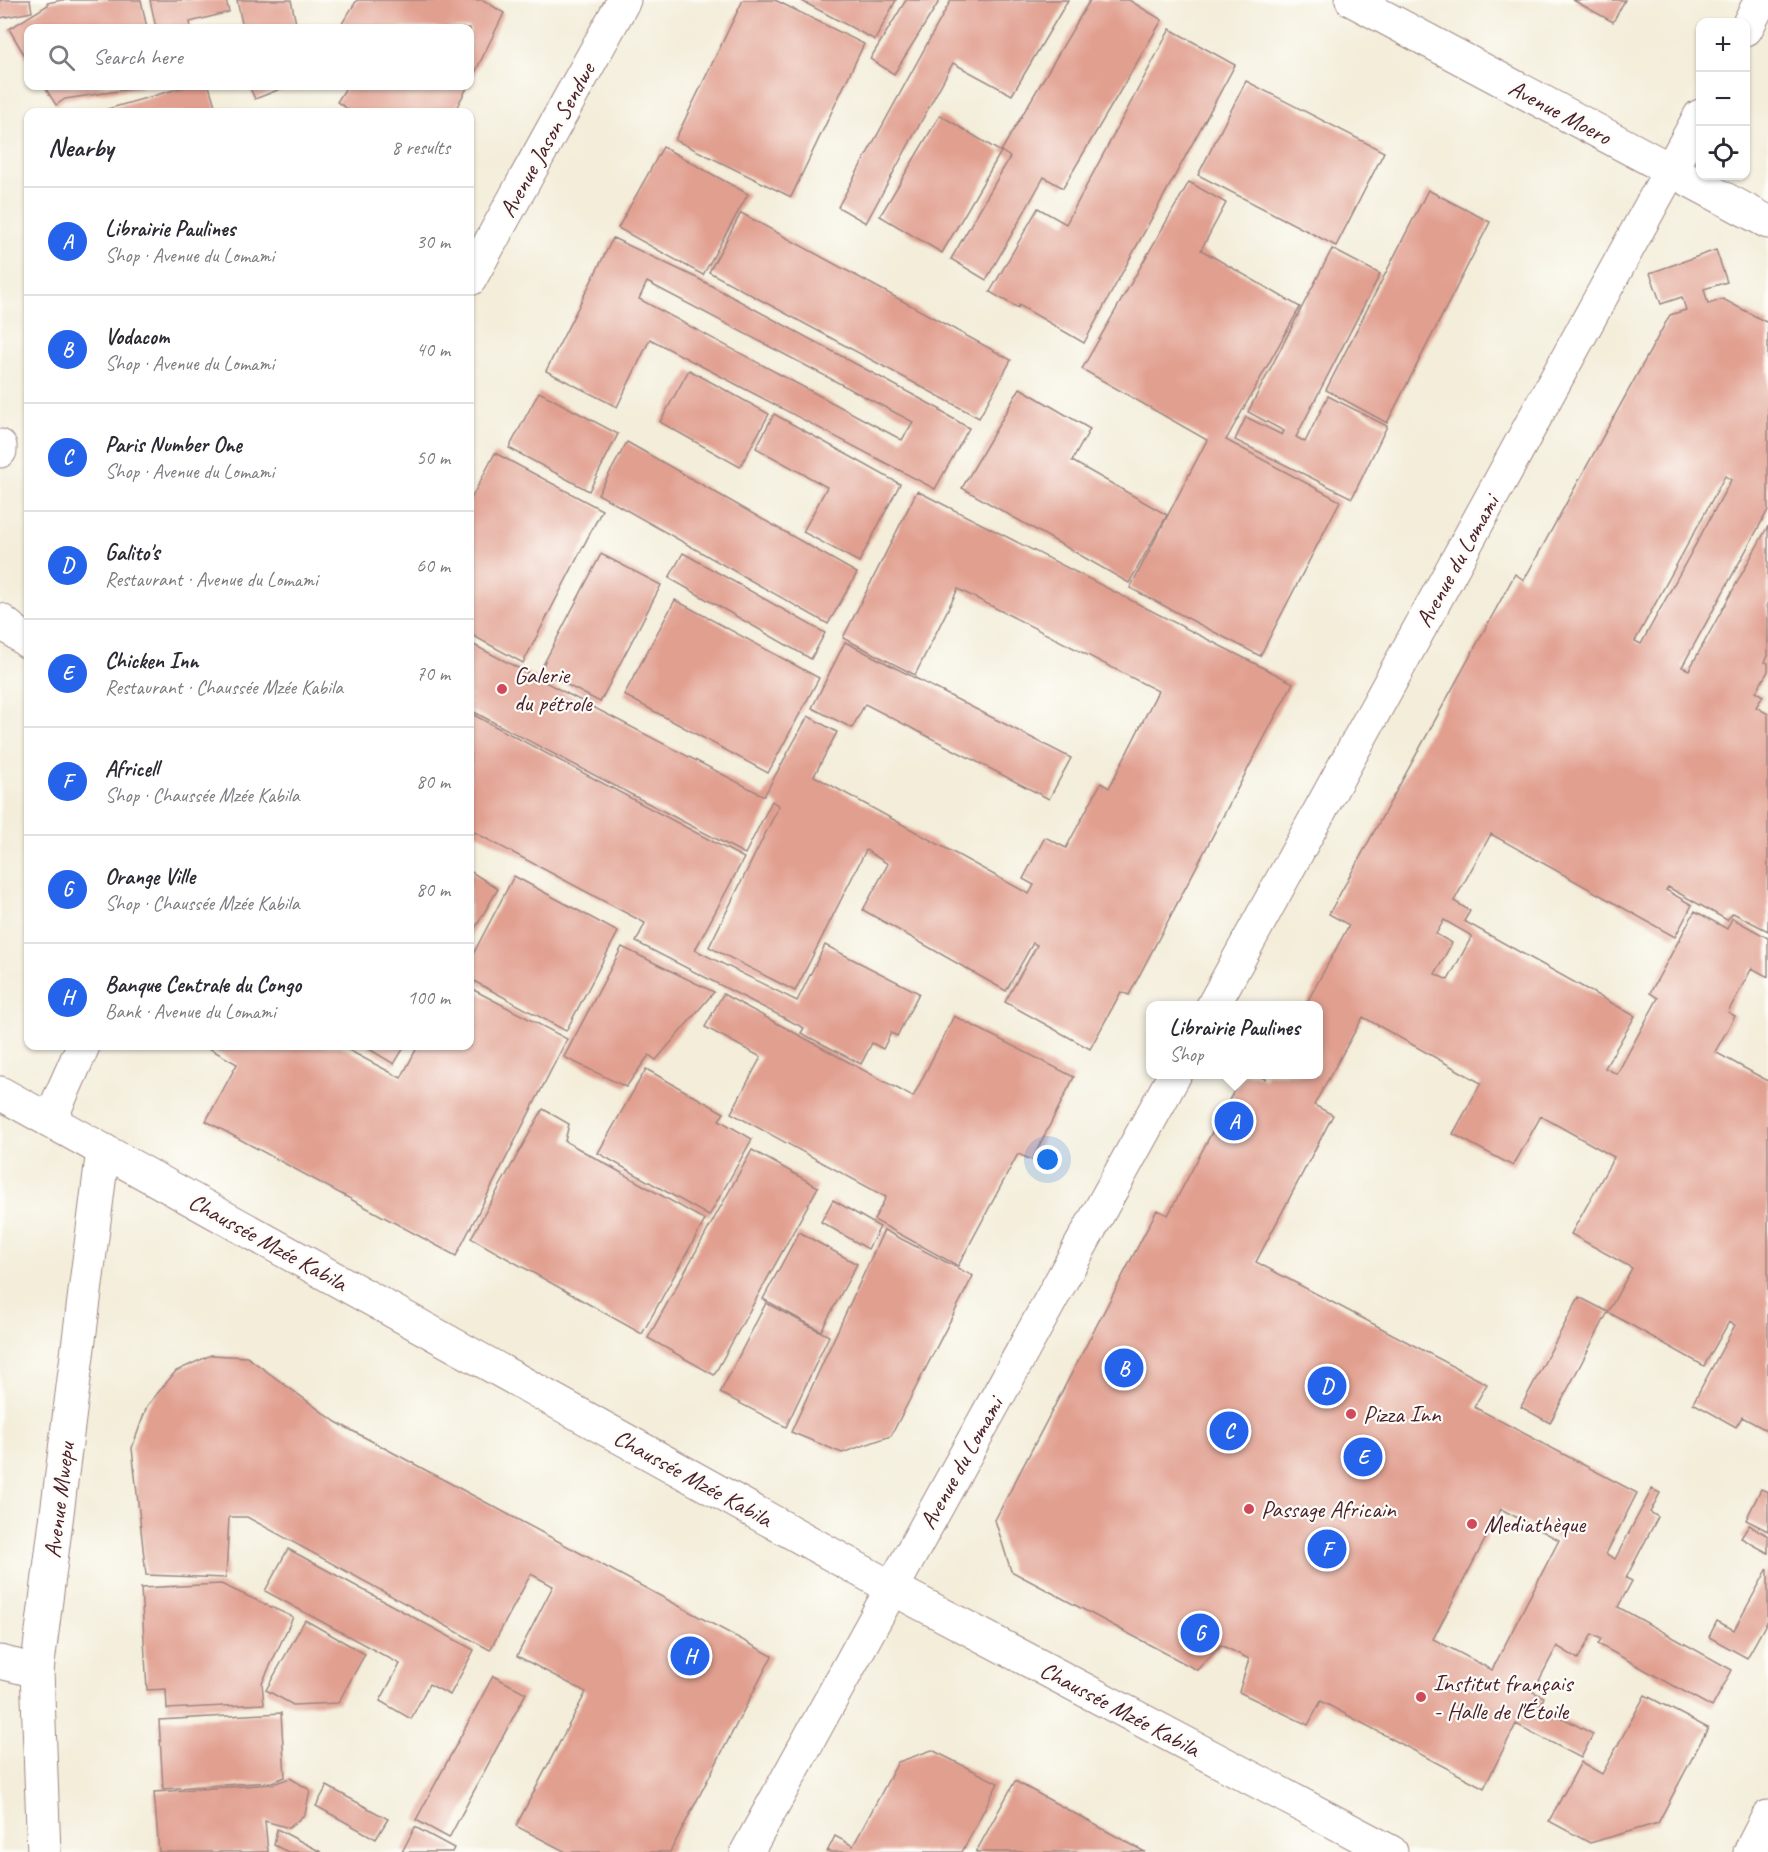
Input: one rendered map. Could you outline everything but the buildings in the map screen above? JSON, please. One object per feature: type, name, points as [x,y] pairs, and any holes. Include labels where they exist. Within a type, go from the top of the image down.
[{"type":"main road","name":"Avenue Jason Sendwe","points":[[474,272],[624,0]]},
{"type":"main road","name":"Avenue Moero","points":[[1352,0],[1768,222]]},
{"type":"main road","points":[[1750,21],[1761,0]]},
{"type":"main road","name":"Avenue du Lomami","points":[[1215,1001],[1696,125]]},
{"type":"main road","points":[[0,446],[0,451]]},
{"type":"main road","points":[[0,620],[24,639]]},
{"type":"main road","points":[[50,1120],[81,1050]]},
{"type":"main road","name":"Avenue du Lomami","points":[[747,1852],[1172,1079]]},
{"type":"main road","name":"Chaussée Mzée Kabila","points":[[0,1093],[892,1588],[1391,1852]]},
{"type":"main road","name":"Avenue Mwepu","points":[[44,1852],[37,1671],[103,1150]]},
{"type":"main road","points":[[0,1662],[37,1671]]},
{"type":"main road","points":[[1750,1852],[1768,1817]]},
{"type":"place","name":"Galerie du pétrole","points":[[502,689]]},
{"type":"place","name":"Librairie Paulines","points":[[1234,1121]]},
{"type":"place","name":"Vodacom","points":[[1124,1368]]},
{"type":"place","name":"Galito's","points":[[1327,1386]]},
{"type":"place","name":"Pizza Inn","points":[[1351,1414]]},
{"type":"place","name":"Paris Number One","points":[[1229,1431]]},
{"type":"place","name":"Chicken Inn","points":[[1363,1457]]},
{"type":"place","name":"Passage Africain","points":[[1249,1509]]},
{"type":"place","name":"Mediathèque","points":[[1472,1524]]},
{"type":"place","name":"Africell","points":[[1327,1549]]},
{"type":"place","name":"Orange Ville","points":[[1200,1633]]},
{"type":"place","name":"Banque Centrale du Congo","points":[[690,1656]]},
{"type":"place","name":"Institut français - Halle de l'Étoile","points":[[1421,1697]]}]
